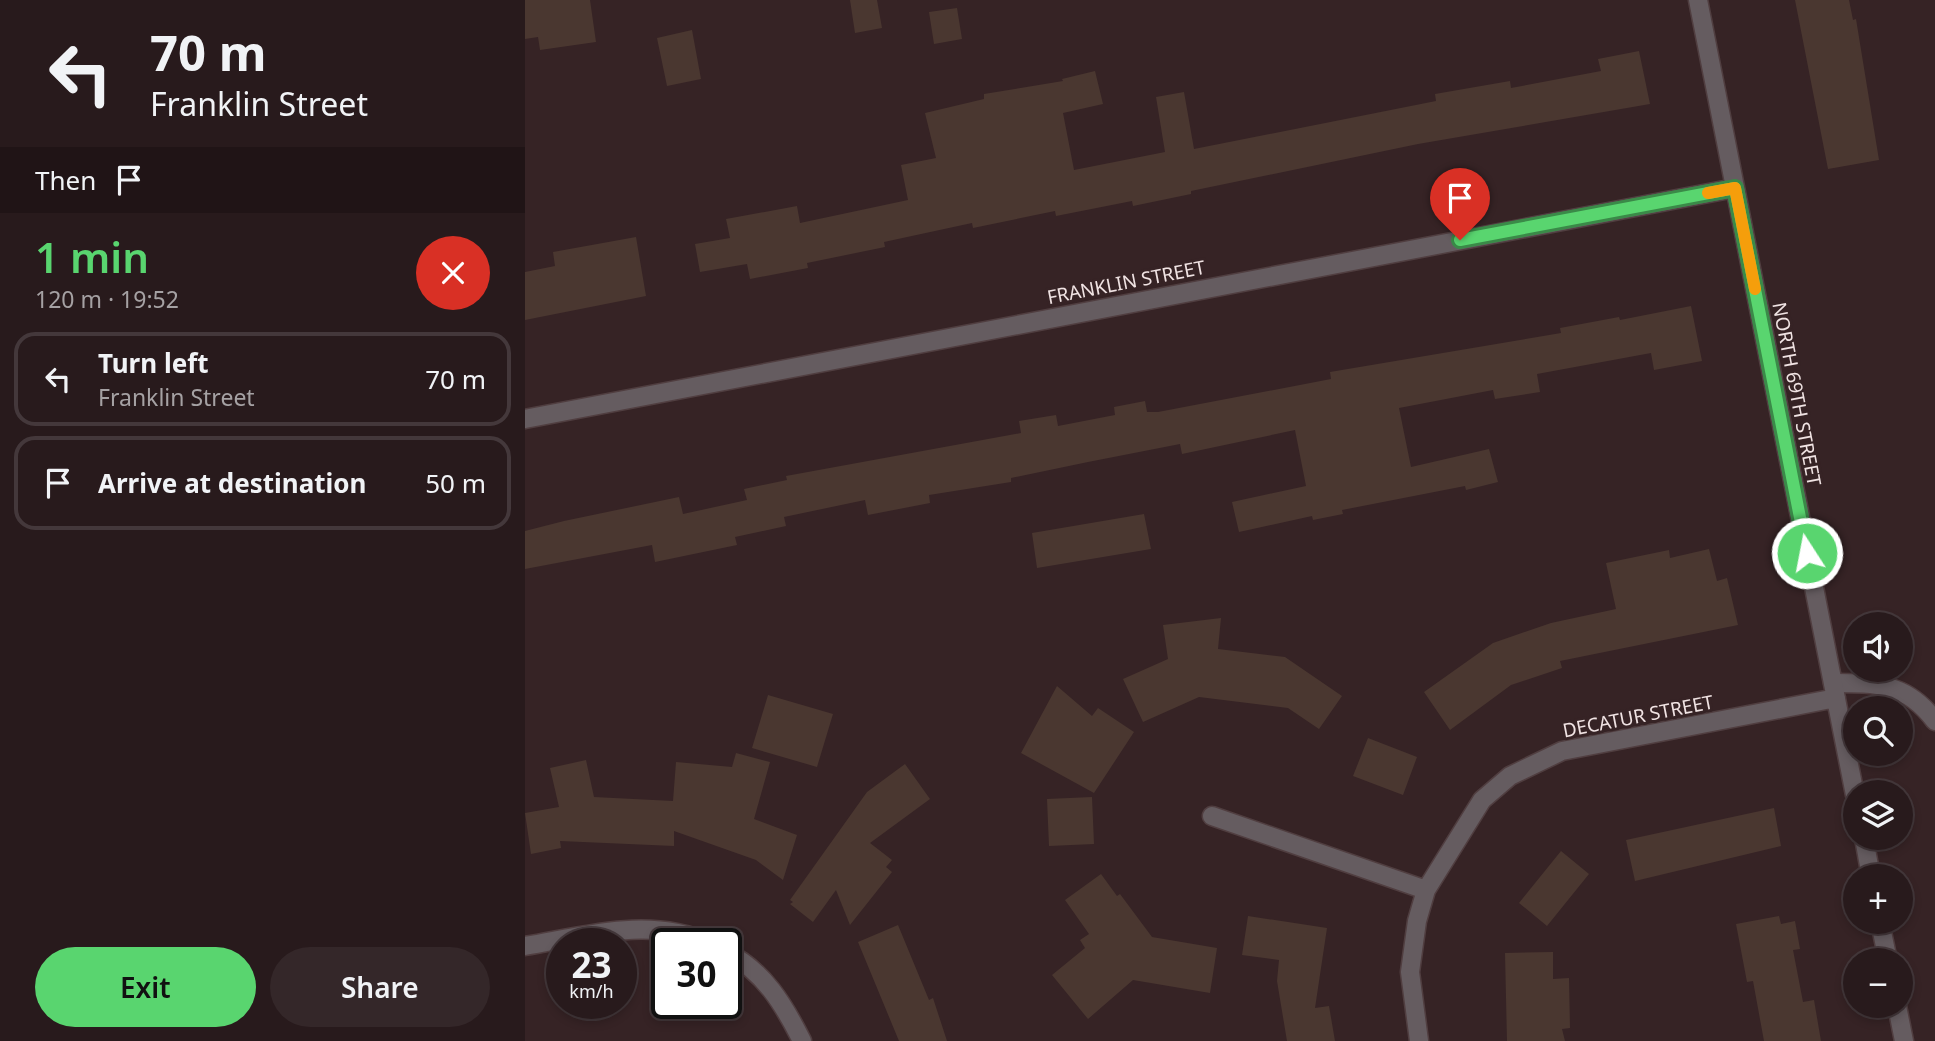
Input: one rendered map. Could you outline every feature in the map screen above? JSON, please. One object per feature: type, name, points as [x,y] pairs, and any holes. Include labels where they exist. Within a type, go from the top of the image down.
[{"type":"street","name":"NORTH 69TH STREET","points":[[1698,0],[1852,780]]},
{"type":"street","name":"FRANKLIN STREET","points":[[525,419],[1735,188]]},
{"type":"street","name":"DECATUR STREET","points":[[1419,1041],[1410,972],[1417,921],[1426,890],[1482,800],[1510,776],[1562,751],[1834,691],[1879,683],[1928,700]]},
{"type":"street","points":[[1928,700],[1935,721]]},
{"type":"street","points":[[1212,816],[1426,890]]},
{"type":"street","points":[[525,946],[614,930],[651,932]]},
{"type":"street","points":[[742,964],[767,983],[782,1001],[802,1041]]},
{"type":"street","points":[[1899,1018],[1904,1041]]},
{"type":"building","points":[[525,0],[590,0],[596,42],[540,50],[538,37],[525,39]]},
{"type":"building","points":[[850,0],[877,0],[882,28],[855,33]]},
{"type":"building","points":[[1795,0],[1849,0],[1853,20],[1856,19],[1879,160],[1828,169]]},
{"type":"building","points":[[957,8],[962,39],[934,44],[929,12]]},
{"type":"building","points":[[692,30],[701,79],[667,86],[657,38]]},
{"type":"building","points":[[1639,51],[1650,104],[1418,144],[1191,191],[1191,194],[1133,206],[1132,201],[1056,216],[1055,211],[973,228],[972,223],[884,242],[885,247],[807,263],[808,268],[750,279],[747,264],[700,272],[695,244],[730,238],[726,219],[797,206],[800,223],[908,200],[901,165],[936,158],[925,113],[984,99],[984,94],[1063,81],[1062,79],[1095,71],[1103,104],[1063,113],[1074,170],[1165,152],[1156,97],[1184,92],[1194,149],[1436,101],[1435,94],[1510,81],[1511,88],[1601,71],[1598,59]]},
{"type":"building","points":[[636,237],[646,296],[525,320],[525,272],[555,266],[553,252]]},
{"type":"building","points":[[1691,306],[1702,361],[1654,370],[1651,353],[1537,374],[1540,392],[1495,399],[1493,390],[1399,408],[1411,467],[1489,449],[1498,482],[1466,490],[1465,486],[1342,510],[1343,514],[1313,520],[1312,516],[1239,532],[1232,502],[1306,486],[1295,430],[1182,454],[1180,444],[1088,462],[1011,478],[1011,482],[929,495],[930,503],[868,515],[865,500],[784,517],[786,526],[735,537],[737,545],[655,562],[652,545],[525,569],[525,531],[564,521],[679,497],[683,514],[747,500],[744,489],[787,480],[786,476],[1021,433],[1019,421],[1056,415],[1058,426],[1115,415],[1114,407],[1145,401],[1147,412],[1158,412],[1331,379],[1330,372],[1561,333],[1560,328]]},
{"type":"building","points":[[1144,514],[1151,549],[1037,568],[1032,533]]},
{"type":"building","points":[[1709,549],[1717,581],[1727,578],[1738,625],[1560,661],[1562,668],[1511,685],[1450,730],[1424,692],[1493,643],[1551,623],[1616,609],[1606,563],[1669,550],[1670,558]]},
{"type":"building","points":[[1221,618],[1218,649],[1285,657],[1342,696],[1319,729],[1288,708],[1199,697],[1143,722],[1123,679],[1168,659],[1163,625]]},
{"type":"building","points":[[1057,686],[1092,716],[1098,708],[1134,732],[1094,793],[1021,753]]},
{"type":"building","points":[[768,695],[833,714],[817,767],[752,748]]},
{"type":"building","points":[[1368,738],[1417,757],[1403,795],[1353,776]]},
{"type":"building","points":[[736,753],[770,762],[754,819],[797,835],[783,880],[756,860],[674,831],[674,846],[560,841],[561,848],[531,854],[525,813],[559,807],[550,768],[586,760],[594,797],[673,801],[676,762],[732,767]]},
{"type":"building","points":[[905,764],[930,799],[870,843],[892,860],[886,867],[892,872],[850,925],[836,890],[813,922],[790,904],[793,902],[790,900],[867,792]]},
{"type":"building","points":[[1092,797],[1094,844],[1049,846],[1047,799]]},
{"type":"building","points":[[1774,808],[1781,846],[1635,881],[1626,840]]},
{"type":"building","points":[[1561,851],[1589,874],[1547,926],[1519,903]]},
{"type":"building","points":[[1101,874],[1117,896],[1120,894],[1152,937],[1217,948],[1210,993],[1133,980],[1088,1019],[1052,975],[1085,948],[1080,940],[1089,934],[1065,900]]},
{"type":"building","points":[[1248,916],[1327,928],[1315,1008],[1329,1006],[1335,1041],[1287,1041],[1277,981],[1279,960],[1242,955]]},
{"type":"building","points":[[1779,916],[1781,924],[1795,921],[1800,949],[1793,950],[1803,1002],[1814,1000],[1821,1041],[1764,1041],[1753,981],[1747,982],[1736,924]]},
{"type":"building","points":[[898,925],[929,1000],[933,998],[947,1041],[899,1041],[858,942]]},
{"type":"building","points":[[1553,952],[1553,979],[1569,978],[1570,1028],[1562,1029],[1565,1041],[1507,1041],[1505,953]]},
{"type":"slow traffic","points":[[1708,193],[1735,188],[1755,289]]},
{"type":"route","points":[[1460,240],[1735,188],[1807,553]]}]
